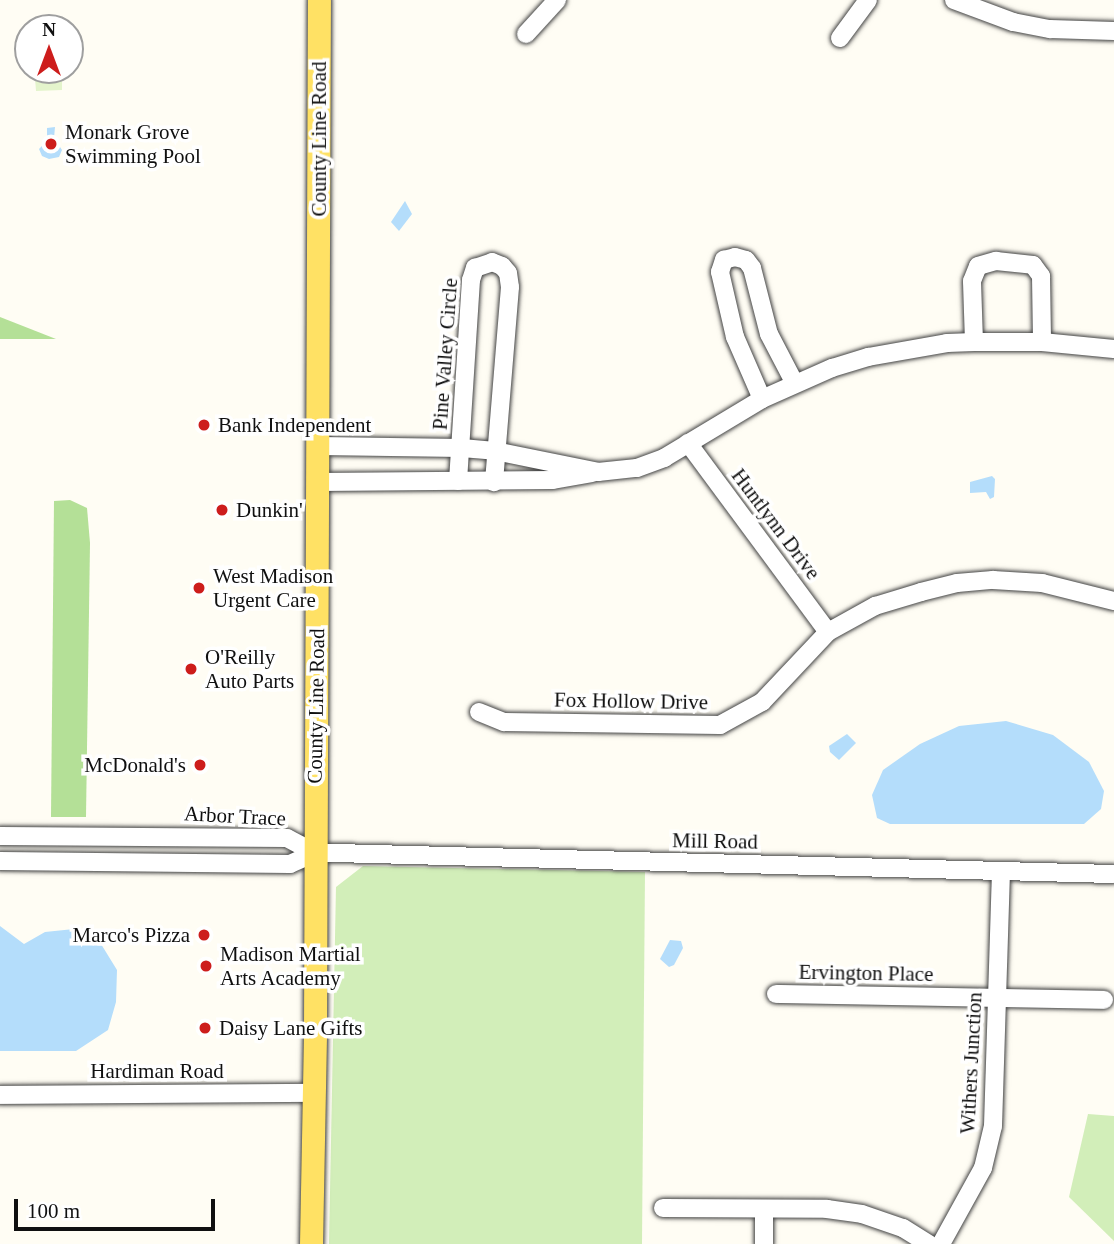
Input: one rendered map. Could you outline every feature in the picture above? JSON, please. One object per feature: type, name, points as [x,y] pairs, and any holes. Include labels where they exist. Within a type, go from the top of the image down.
[{"type":"main road","name":"County Line Road","points":[[311,1244],[319,482],[319,0]]},
{"type":"street","points":[[526,34],[557,0]]},
{"type":"street","points":[[840,38],[868,0]]},
{"type":"street","points":[[954,0],[1013,22],[1050,29],[1114,31]]},
{"type":"street","points":[[762,399],[735,337],[720,272],[724,260],[735,257],[746,260],[752,268],[769,334],[795,384]]},
{"type":"street","points":[[974,342],[972,281],[978,265],[996,261],[1033,265],[1041,276],[1041,342]]},
{"type":"street","name":"Pine Valley Circle","points":[[458,481],[471,280],[475,268],[492,262],[502,266],[508,273],[510,287],[494,482]]},
{"type":"street","points":[[319,482],[553,480],[637,468],[664,458],[762,399],[868,357],[947,343],[974,342],[1041,342],[1114,349]]},
{"type":"street","name":"Huntlynn Drive","points":[[688,443],[828,632]]},
{"type":"street","points":[[319,446],[495,451],[598,472]]},
{"type":"street","name":"Fox Hollow Drive","points":[[479,712],[504,722],[720,725],[762,702],[828,632],[875,606],[957,583],[993,580],[1041,583],[1114,601]]},
{"type":"street","name":"Arbor Trace","points":[[0,836],[134,834],[287,838],[315,853]]},
{"type":"street","points":[[0,861],[290,864],[315,853]]},
{"type":"street","name":"Mill Road","points":[[315,853],[1114,874]]},
{"type":"street","name":"Withers Junction","points":[[941,1244],[983,1168],[993,1126],[1001,873]]},
{"type":"street","name":"Ervington Place","points":[[776,994],[1104,1000]]},
{"type":"street","name":"Hardiman Road","points":[[0,1095],[314,1093]]},
{"type":"street","points":[[663,1208],[863,1214],[903,1228],[929,1244]]},
{"type":"street","points":[[764,1209],[764,1244]]},
{"type":"green space","points":[[35,84],[62,84],[62,90],[36,91]]},
{"type":"green space","points":[[0,317],[56,339],[0,339]]},
{"type":"green space","points":[[70,500],[87,508],[90,543],[86,817],[51,817],[54,501]]},
{"type":"green space","points":[[363,866],[645,872],[642,1244],[329,1244],[336,887]]},
{"type":"green space","points":[[1088,1114],[1114,1116],[1114,1241],[1069,1197]]},
{"type":"water","name":"Monark Grove Swimming Pool","points":[[55,127],[54,138],[62,150],[59,157],[49,159],[42,156],[39,149],[47,141],[47,128]]},
{"type":"water","points":[[405,201],[412,214],[399,231],[391,222]]},
{"type":"water","points":[[992,476],[995,479],[994,497],[990,499],[986,492],[970,493],[970,482]]},
{"type":"water","points":[[1006,721],[1053,735],[1089,762],[1104,791],[1101,809],[1084,824],[890,824],[877,818],[872,795],[883,770],[920,744],[959,726]]},
{"type":"water","points":[[847,734],[856,743],[839,760],[830,752],[829,746]]},
{"type":"water","points":[[0,926],[24,944],[45,932],[74,929],[101,944],[117,970],[116,1002],[108,1030],[76,1051],[0,1051]]},
{"type":"water","points":[[670,940],[681,941],[683,948],[674,965],[669,967],[660,959]]},
{"type":"place","name":"Monark Grove Swimming Pool","points":[[51,144]]},
{"type":"place","name":"Bank Independent","points":[[204,425]]},
{"type":"place","name":"Dunkin'","points":[[222,510]]},
{"type":"place","name":"West Madison Urgent Care","points":[[199,588]]},
{"type":"place","name":"O'Reilly Auto Parts","points":[[191,669]]},
{"type":"place","name":"McDonald's","points":[[200,765]]},
{"type":"place","name":"Marco's Pizza","points":[[204,935]]},
{"type":"place","name":"Madison Martial Arts Academy","points":[[206,966]]},
{"type":"place","name":"Daisy Lane Gifts","points":[[205,1028]]}]
